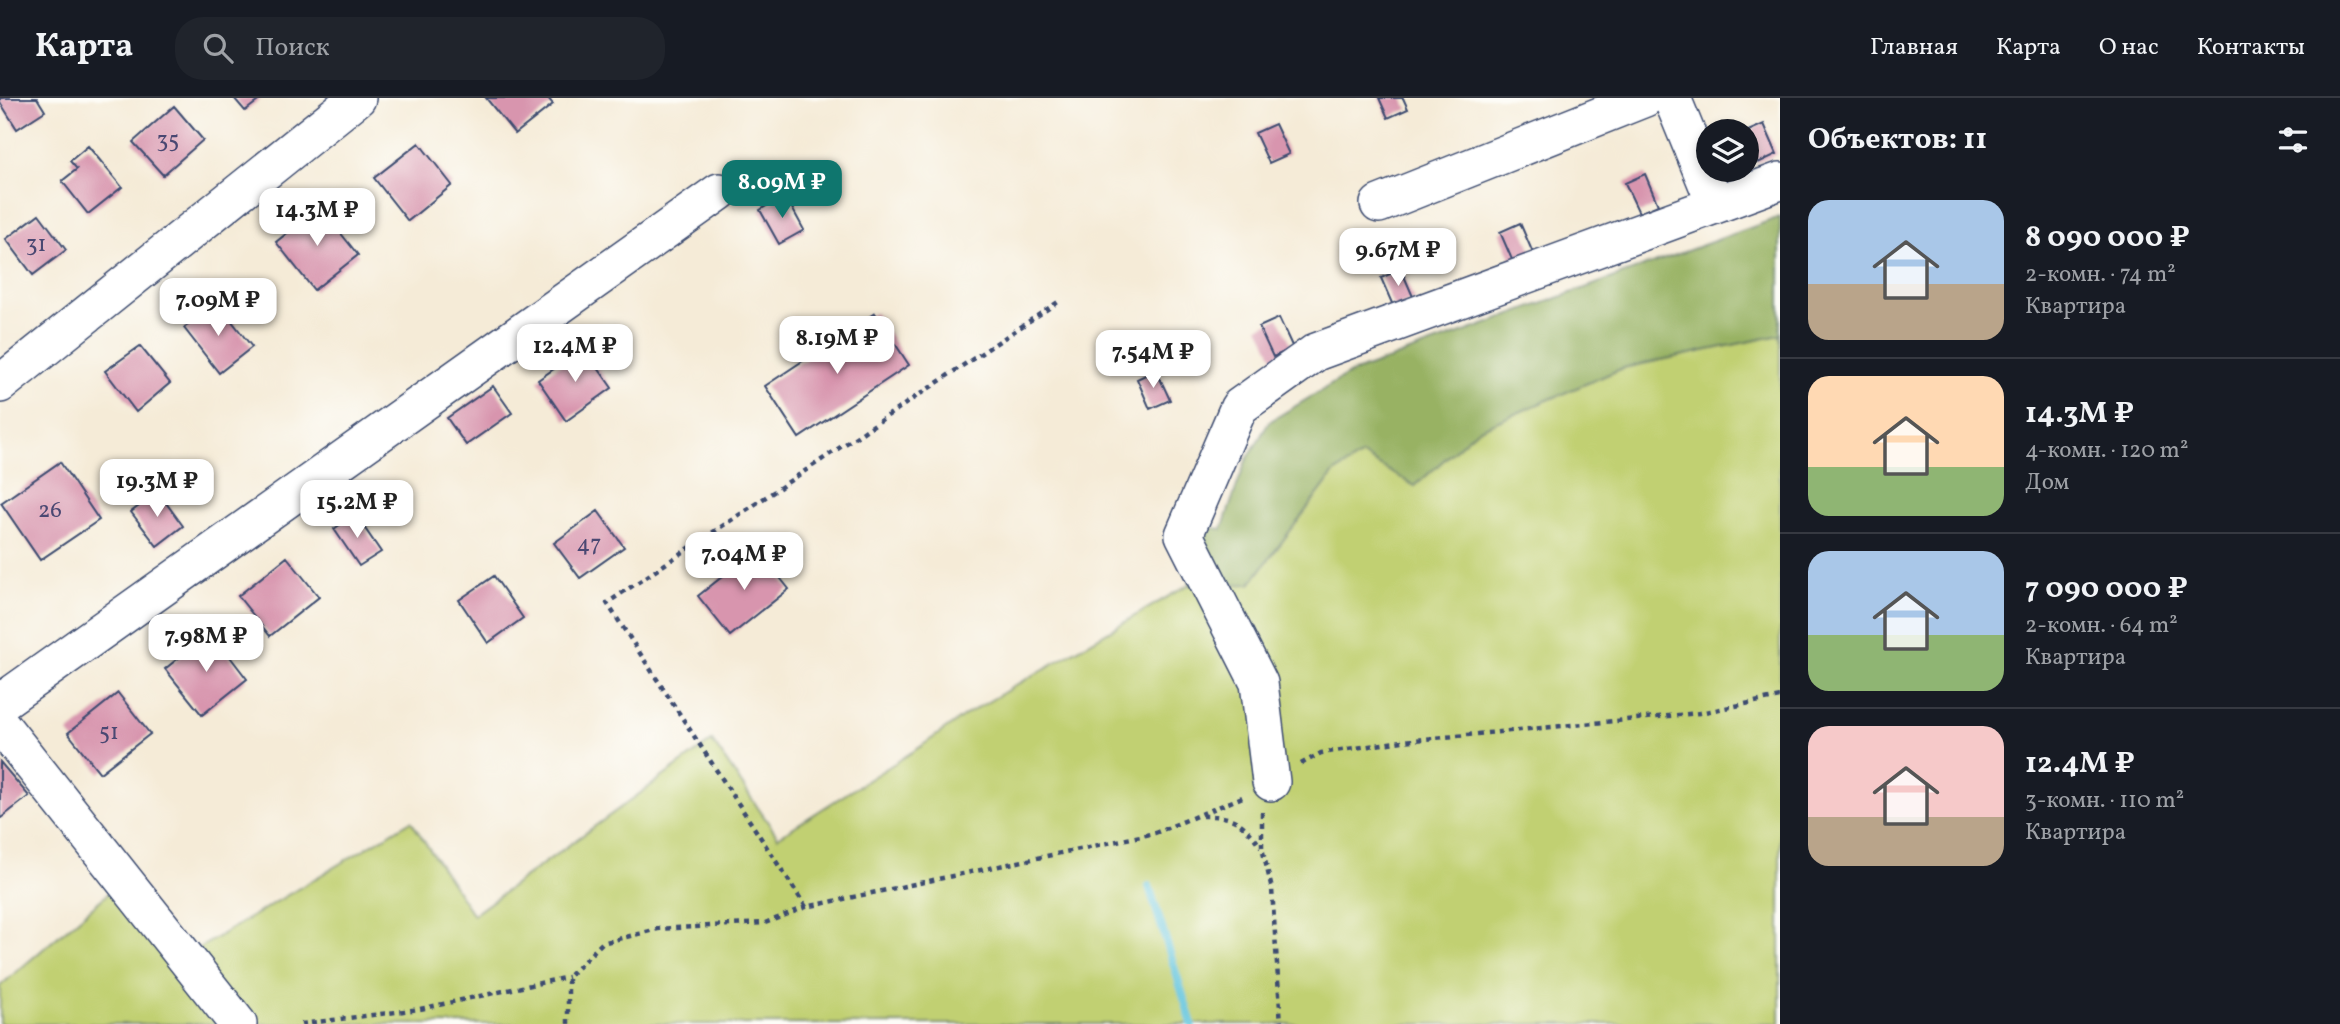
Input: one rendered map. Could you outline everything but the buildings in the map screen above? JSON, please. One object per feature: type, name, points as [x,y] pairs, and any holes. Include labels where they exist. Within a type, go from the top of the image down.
[{"type":"street","points":[[0,384],[357,98]]},
{"type":"street","points":[[1379,204],[1645,98]]},
{"type":"street","points":[[1672,98],[1715,203]]},
{"type":"street","points":[[1271,782],[1259,683],[1184,535],[1239,407],[1316,352],[1780,181]]},
{"type":"street","points":[[0,703],[719,192]]},
{"type":"street","points":[[0,724],[238,1024]]},
{"type":"path","points":[[806,907],[607,603],[1058,302]]},
{"type":"path","points":[[300,1024],[420,1009],[568,977],[602,943],[658,929],[765,923],[806,907],[1155,833],[1241,798],[1321,753],[1403,741],[1700,713],[1780,697]]},
{"type":"path","points":[[1271,782],[1264,795],[1260,826],[1262,848],[1272,889],[1281,1024]]},
{"type":"path","points":[[1198,816],[1220,815],[1233,819],[1247,828],[1262,848]]},
{"type":"path","points":[[568,977],[568,1024]]},
{"type":"green space","points":[[1780,217],[1780,335],[1623,368],[1477,430],[1415,486],[1362,455],[1334,473],[1250,584],[1189,585],[1200,526],[1222,529],[1245,463],[1269,422],[1349,374]]},
{"type":"green space","points":[[1780,335],[1780,1024],[0,1024],[0,986],[117,886],[181,964],[201,947],[411,821],[473,915],[712,741],[778,837],[967,714],[1188,585],[1250,584],[1334,473],[1362,455],[1415,486],[1477,430],[1623,368]]},
{"type":"waterway","points":[[1149,886],[1192,1024]]}]
